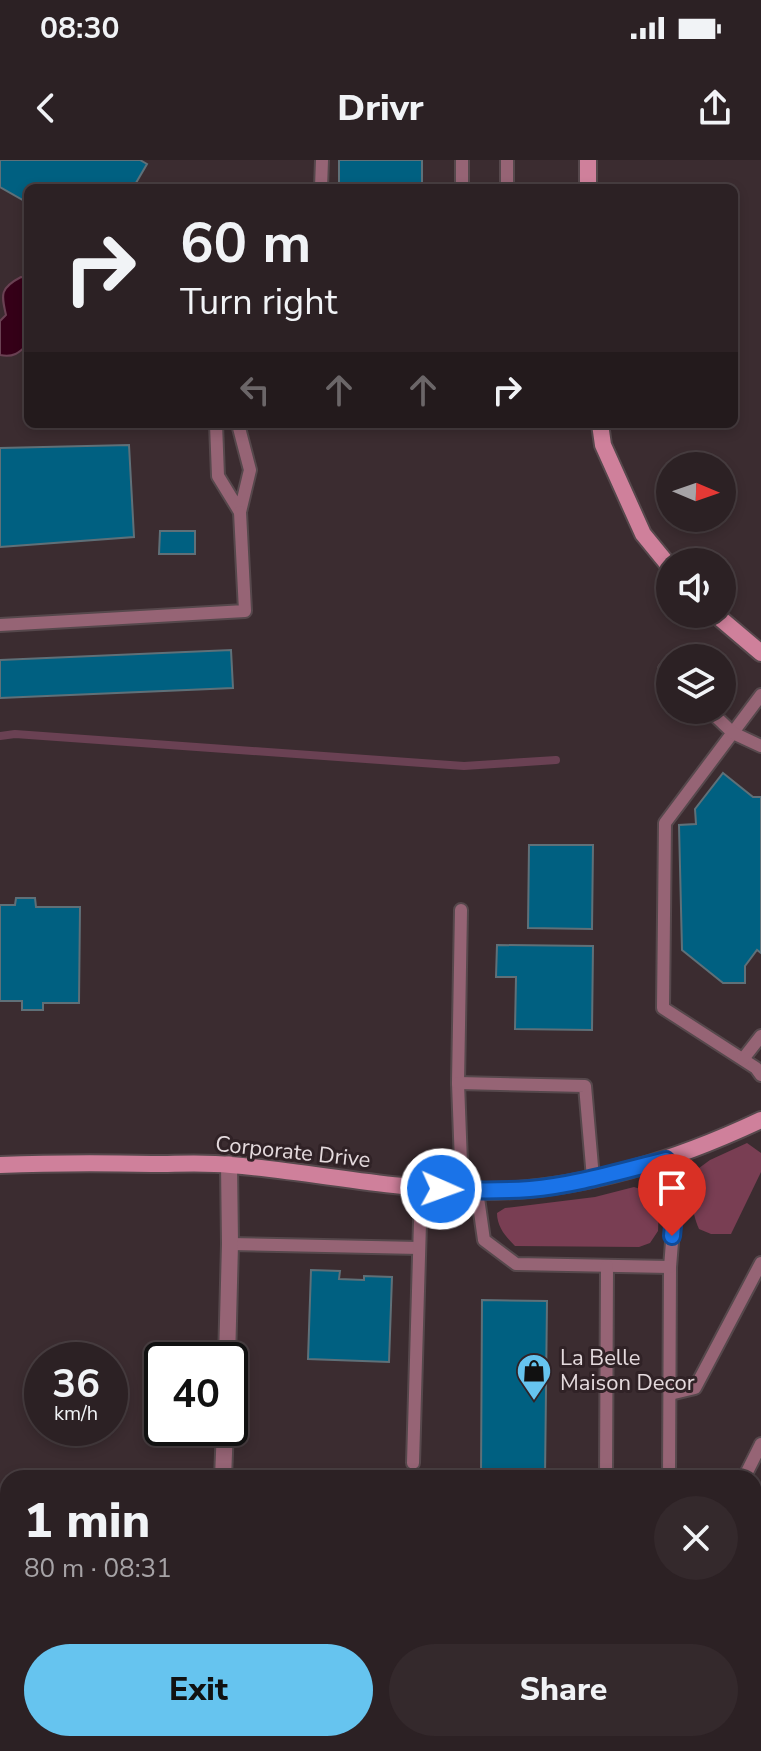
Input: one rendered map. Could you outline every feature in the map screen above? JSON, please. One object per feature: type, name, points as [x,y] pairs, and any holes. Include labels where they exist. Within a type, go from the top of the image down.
[{"type":"street","points":[[588,160],[588,184]]},
{"type":"street","points":[[601,428],[603,445],[643,534],[656,550]]},
{"type":"street","points":[[732,628],[761,653]]},
{"type":"street","name":"Corporate Drive","points":[[0,1165],[229,1164],[421,1188],[532,1189],[666,1160],[761,1120]]},
{"type":"street","points":[[227,1342],[229,1164]]},
{"type":"street","points":[[223,1470],[224,1446]]},
{"type":"lane","points":[[321,184],[322,160]]},
{"type":"lane","points":[[462,160],[462,184]]},
{"type":"lane","points":[[507,160],[507,184]]},
{"type":"lane","points":[[216,428],[218,476],[240,512]]},
{"type":"lane","points":[[0,625],[245,611],[240,512],[250,470],[239,428]]},
{"type":"lane","points":[[761,695],[665,823],[663,1008],[743,1059],[761,1075]]},
{"type":"lane","points":[[724,724],[733,733],[761,746]]},
{"type":"lane","points":[[461,910],[458,1083],[469,1190],[484,1240],[516,1264],[670,1267]]},
{"type":"lane","points":[[743,1059],[761,1036]]},
{"type":"lane","points":[[458,1083],[585,1086],[593,1178]]},
{"type":"lane","points":[[666,1160],[675,1205],[670,1267],[669,1470]]},
{"type":"lane","points":[[413,1463],[421,1188]]},
{"type":"lane","points":[[230,1244],[419,1248]]},
{"type":"lane","points":[[670,1394],[695,1388],[761,1263]]},
{"type":"lane","points":[[606,1470],[607,1266]]},
{"type":"lane","points":[[748,1470],[761,1444]]},
{"type":"shaded area","points":[[24,278],[24,348],[9,356],[0,355],[0,321],[6,315],[4,292],[9,285]]},
{"type":"shaded area","points":[[747,1143],[761,1153],[761,1172],[731,1234],[711,1234],[699,1229],[692,1200],[695,1171],[710,1160]]},
{"type":"shaded area","points":[[634,1187],[650,1192],[659,1205],[658,1231],[650,1243],[639,1247],[515,1246],[499,1223],[497,1213],[505,1208],[595,1197]]},
{"type":"building","points":[[0,160],[140,160],[147,164],[135,184],[24,184],[24,201],[0,187]]},
{"type":"building","points":[[339,160],[422,160],[422,184],[339,184]]},
{"type":"building","points":[[129,445],[134,537],[0,547],[0,448]]},
{"type":"building","points":[[160,531],[195,531],[195,554],[159,554]]},
{"type":"building","points":[[231,650],[233,688],[0,698],[0,660]]},
{"type":"building","points":[[723,773],[753,797],[761,797],[761,953],[757,950],[745,966],[745,983],[723,983],[682,950],[679,825],[696,824],[695,809]]},
{"type":"building","points":[[529,845],[593,845],[592,929],[528,928]]},
{"type":"building","points":[[16,898],[35,898],[36,907],[80,907],[79,1003],[43,1003],[43,1010],[22,1010],[22,1001],[0,1001],[0,905],[15,905]]},
{"type":"building","points":[[497,945],[593,946],[592,1030],[515,1029],[516,977],[496,977]]},
{"type":"building","points":[[311,1270],[340,1271],[339,1279],[392,1277],[389,1362],[308,1359]]},
{"type":"building","points":[[482,1300],[547,1301],[545,1470],[481,1470]]},
{"type":"waterway","points":[[0,736],[15,734],[464,766],[556,760]]},
{"type":"place","name":"La Belle Maison Decor","points":[[534,1402]]},
{"type":"route","points":[[441,1189],[532,1189],[666,1160],[675,1205],[672,1236]]}]
